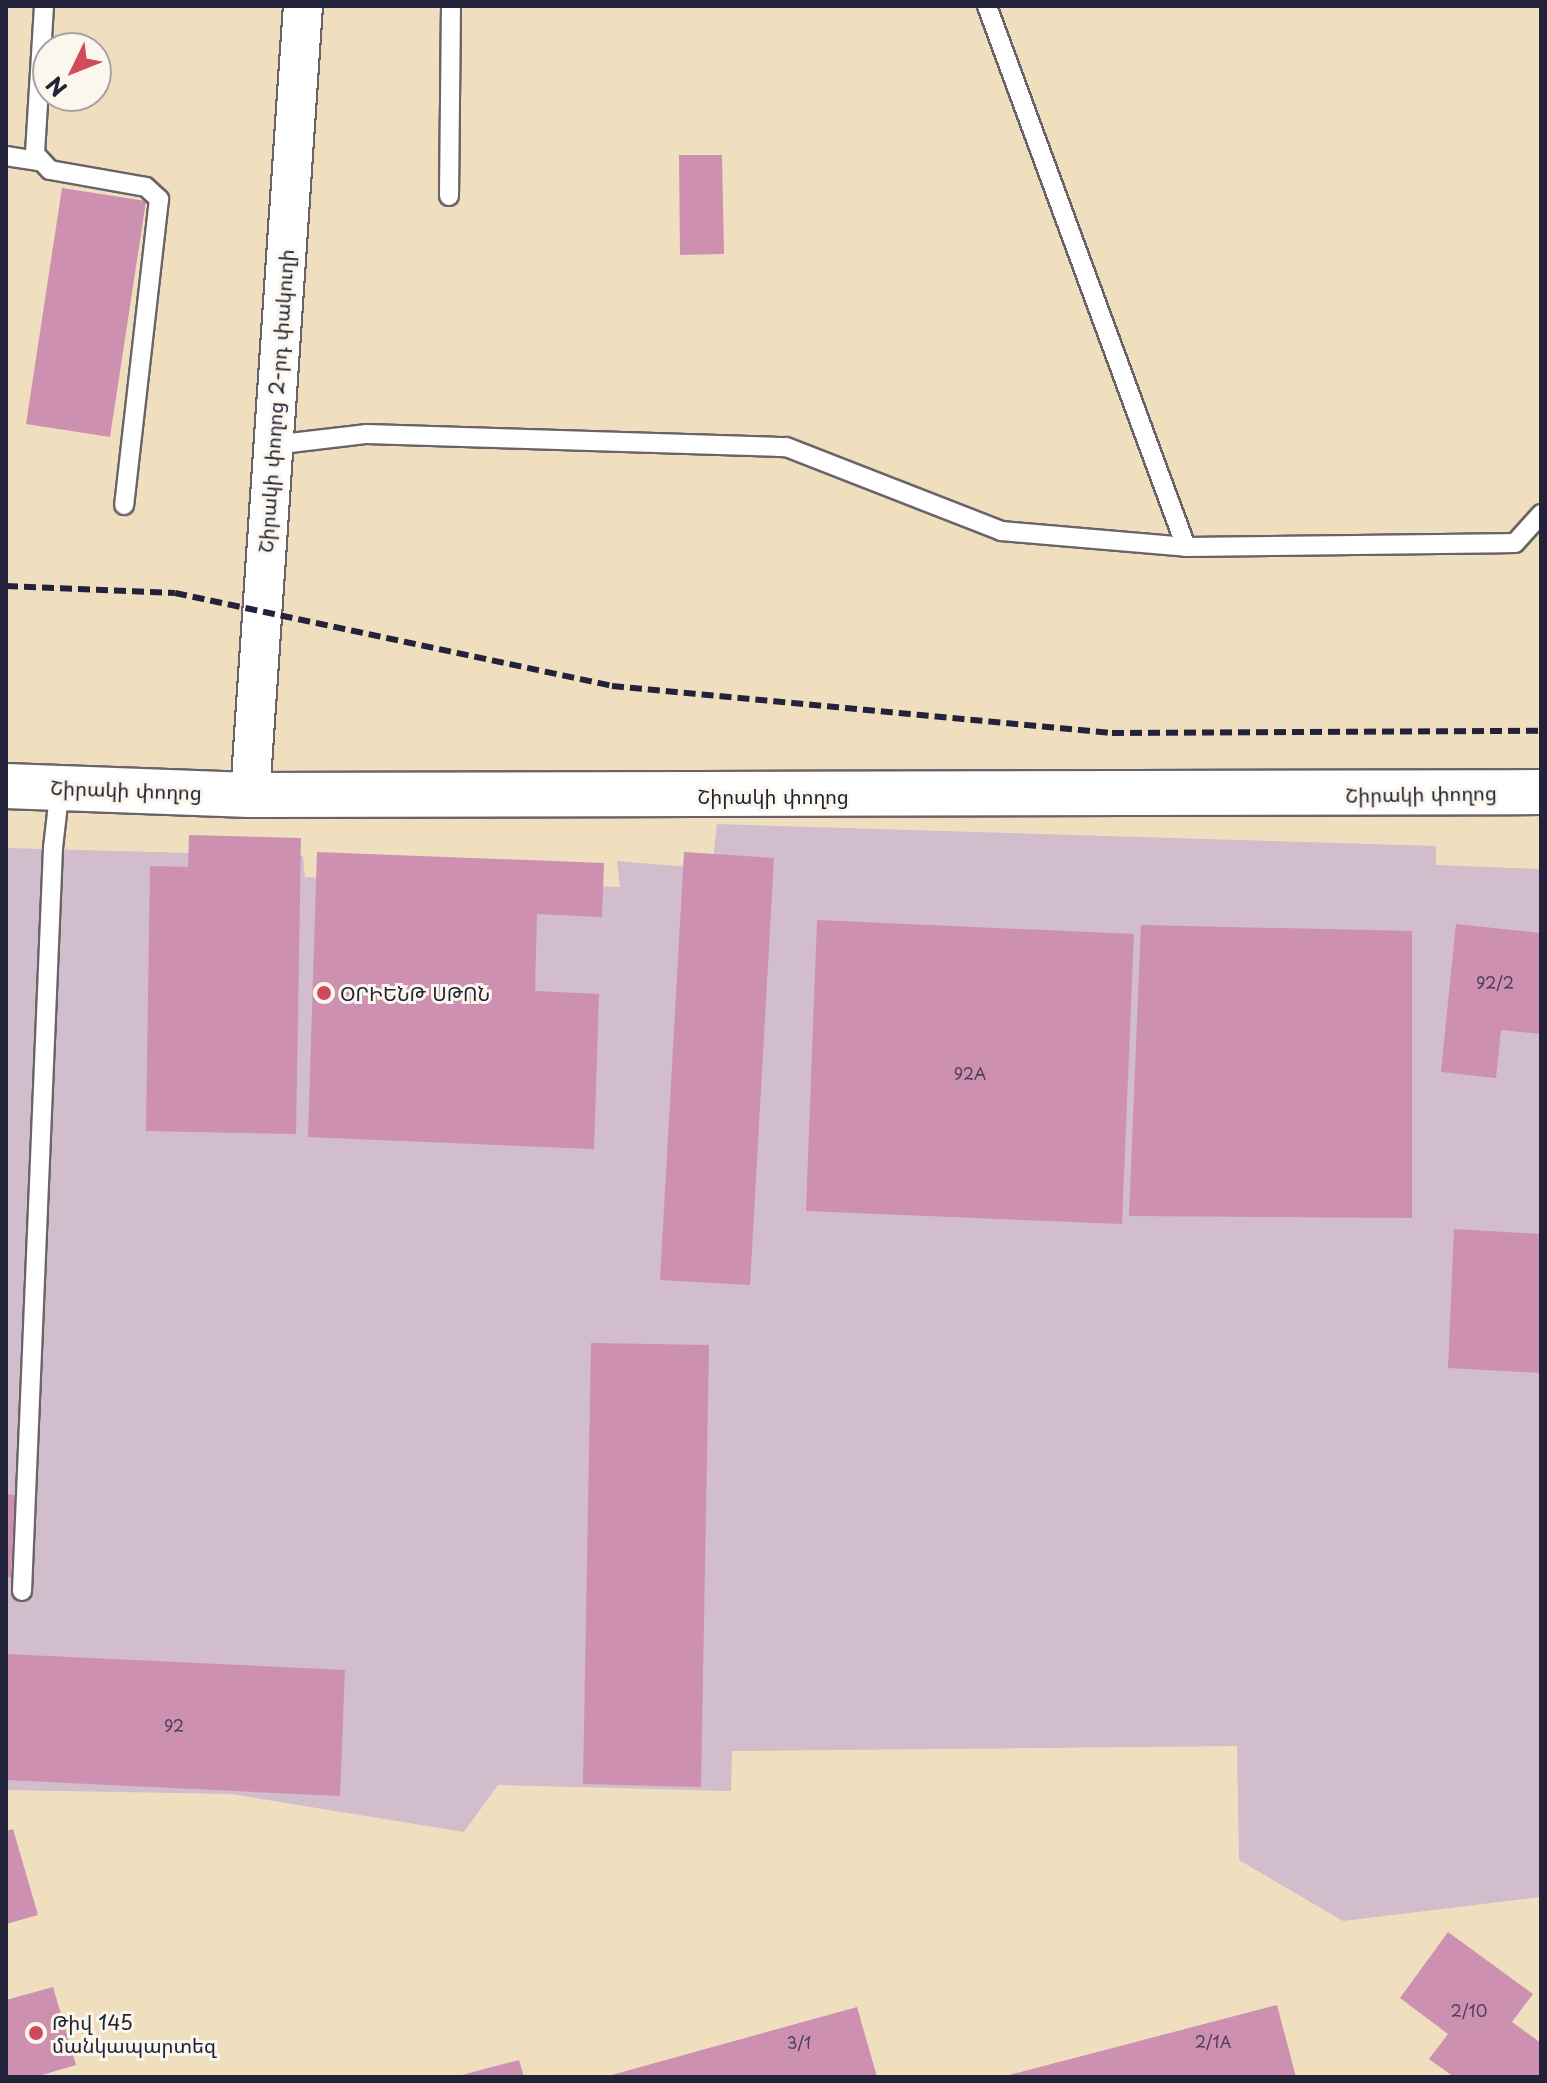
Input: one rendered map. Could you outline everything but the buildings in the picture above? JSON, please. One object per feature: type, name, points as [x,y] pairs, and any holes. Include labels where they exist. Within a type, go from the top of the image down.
[{"type":"street","name":"Շիրակի փողոց 2-րդ փակուղի","points":[[250,795],[303,6]]},
{"type":"street","name":"Շիրակի փողոց","points":[[6,786],[250,795],[1541,792]]},
{"type":"lane","points":[[39,161],[35,154],[44,6]]},
{"type":"lane","points":[[449,196],[451,6]]},
{"type":"lane","points":[[987,6],[1186,547]]},
{"type":"lane","points":[[6,156],[39,161],[55,171],[146,187],[159,199],[124,505]]},
{"type":"lane","points":[[273,445],[367,434],[786,447],[1001,531],[1186,547],[1515,543],[1541,514]]},
{"type":"lane","points":[[22,1591],[53,848],[60,787]]},
{"type":"shaded area","points":[[717,824],[1436,846],[1436,865],[1541,869],[1541,1897],[1343,1921],[1239,1860],[1237,1746],[732,1751],[731,1791],[498,1785],[464,1832],[231,1794],[6,1790],[6,848],[303,856],[305,877],[620,887],[617,861],[712,869]]},
{"type":"railway","points":[[6,586],[175,593],[612,686],[1112,733],[1541,731]]},
{"type":"place","name":"ՕՐԻԵՆԹ ՍԹՈՆ","points":[[324,993]]},
{"type":"place","name":"Թիվ 145 մանկապարտեզ","points":[[36,2033]]}]
